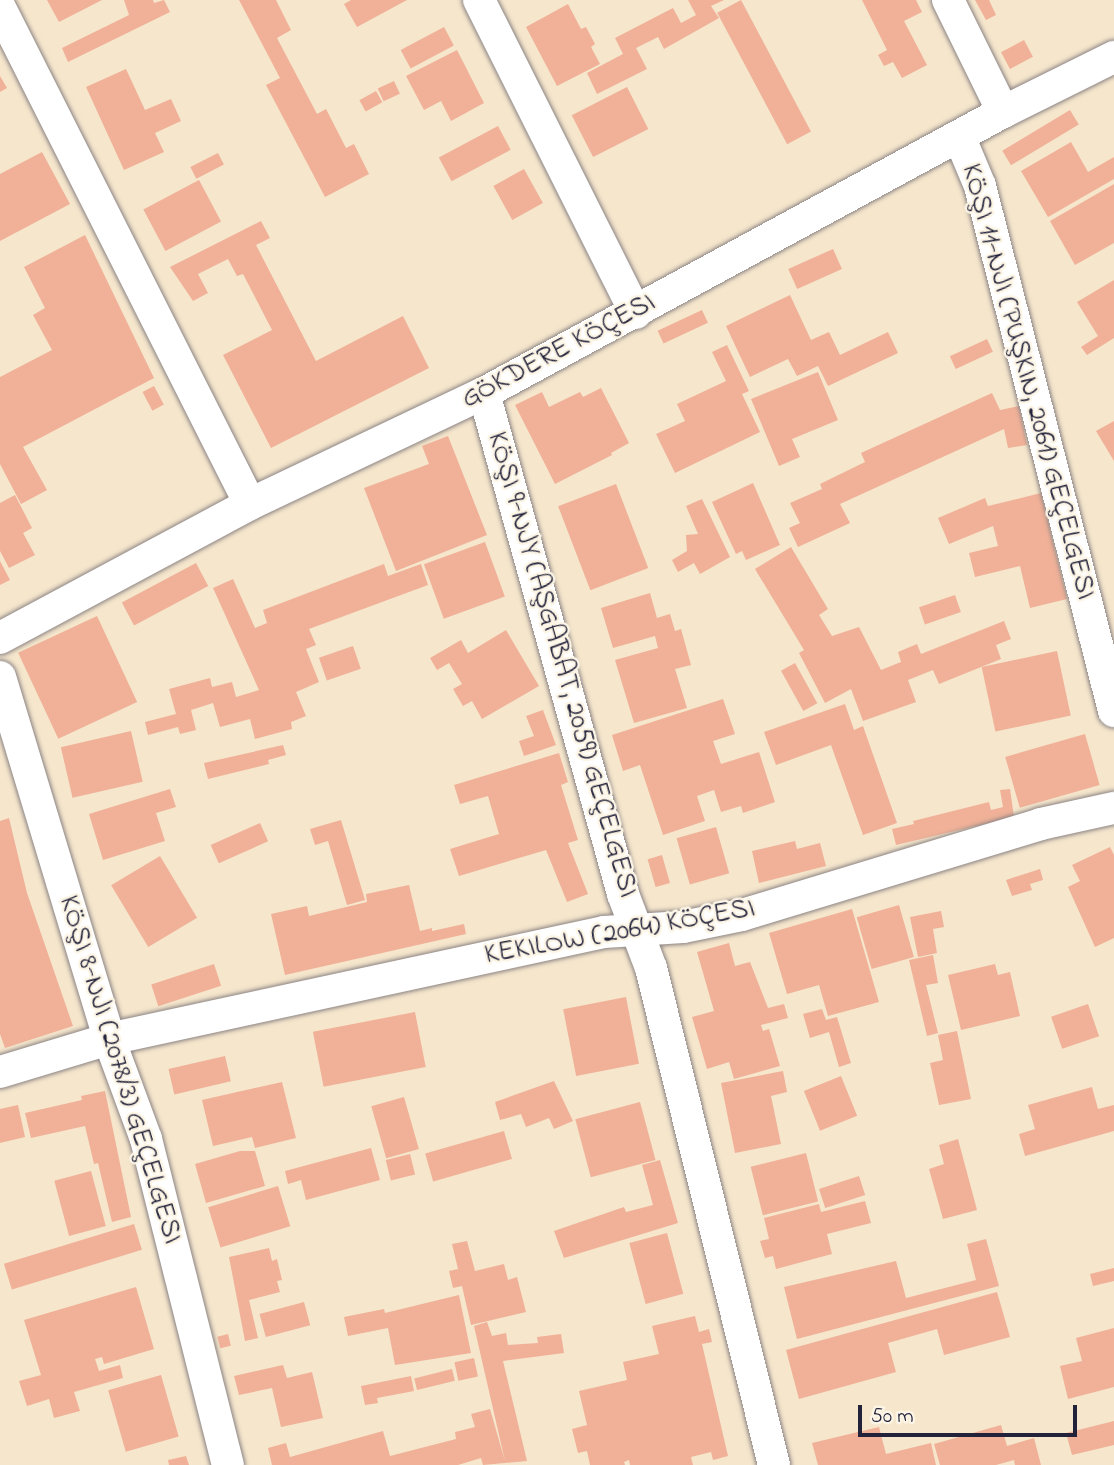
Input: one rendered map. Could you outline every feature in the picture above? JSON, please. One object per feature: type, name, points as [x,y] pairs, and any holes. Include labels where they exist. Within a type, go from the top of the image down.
[{"type":"street","points":[[480,0],[636,313]]},
{"type":"street","points":[[948,0],[1003,112]]},
{"type":"street","points":[[0,8],[250,504]]},
{"type":"street","name":"GÖKDERE KÖÇESI","points":[[0,638],[250,504],[484,393],[1003,112],[1114,57]]},
{"type":"street","name":"KÖŞI 11-NJI (PUŞKIN, 2061) GEÇELGESI","points":[[959,136],[980,186],[1114,710]]},
{"type":"street","name":"KÖŞI 9-NJY (AŞGABAT, 2059) GEÇELGESI","points":[[484,393],[623,894],[651,968],[774,1465]]},
{"type":"street","name":"KÖŞI 8-NJI (2078/3) GEÇELGESI","points":[[0,677],[109,1039],[146,1139],[228,1465]]},
{"type":"street","name":"KEKILOW (2064) KÖÇESI","points":[[0,1072],[109,1039],[604,932],[683,927],[741,915],[1041,824],[1114,808]]},
{"type":"building","points":[[47,0],[102,0],[59,22]]},
{"type":"building","points":[[124,0],[153,0],[154,3],[164,0],[170,12],[68,62],[62,48],[129,15]]},
{"type":"building","points":[[239,0],[276,0],[291,30],[277,38],[317,114],[326,109],[346,148],[354,144],[369,174],[325,197],[266,85],[280,78]]},
{"type":"building","points":[[351,0],[407,0],[357,27],[344,4]]},
{"type":"building","points":[[688,0],[724,0],[711,6],[719,18],[664,49],[658,37],[636,48],[647,69],[597,94],[587,73],[623,54],[615,38],[673,8],[681,23],[696,15]]},
{"type":"building","points":[[741,0],[811,132],[787,144],[717,13]]},
{"type":"building","points":[[862,0],[916,0],[922,12],[904,21],[927,65],[902,78],[893,62],[884,66],[878,55],[887,50]]},
{"type":"building","points":[[975,0],[989,0],[996,15],[986,20]]},
{"type":"building","points":[[568,4],[581,29],[586,27],[595,44],[591,47],[600,64],[557,86],[526,27]]},
{"type":"building","points":[[444,27],[454,46],[411,69],[401,50]]},
{"type":"building","points":[[1024,40],[1033,57],[1010,69],[1001,52]]},
{"type":"building","points":[[457,50],[484,103],[451,121],[441,101],[424,110],[406,76]]},
{"type":"building","points":[[126,69],[145,110],[171,99],[181,121],[155,133],[164,152],[124,170],[86,87]]},
{"type":"building","points":[[0,76],[7,88],[0,92]]},
{"type":"building","points":[[394,81],[400,94],[384,101],[378,89]]},
{"type":"building","points":[[627,87],[648,129],[593,157],[572,115]]},
{"type":"building","points":[[376,91],[382,102],[366,112],[359,100]]},
{"type":"building","points":[[1070,110],[1079,125],[1011,165],[1002,151]]},
{"type":"building","points":[[498,126],[511,150],[452,181],[439,157]]},
{"type":"building","points":[[1071,142],[1088,172],[1114,157],[1114,179],[1048,217],[1021,171]]},
{"type":"building","points":[[42,152],[70,204],[0,241],[0,174]]},
{"type":"building","points":[[218,153],[224,165],[196,179],[190,167]]},
{"type":"building","points":[[524,169],[543,203],[512,220],[493,186]]},
{"type":"building","points":[[199,180],[221,221],[165,251],[143,210]]},
{"type":"building","points":[[1114,184],[1114,243],[1075,265],[1050,221]]},
{"type":"building","points":[[261,221],[270,238],[256,245],[316,361],[403,316],[429,368],[271,448],[223,355],[272,330],[243,274],[237,276],[228,259],[198,274],[208,293],[193,301],[170,267]]},
{"type":"building","points":[[85,235],[154,378],[23,447],[47,490],[21,504],[0,464],[0,377],[52,350],[33,315],[45,308],[24,267]]},
{"type":"building","points":[[833,249],[842,269],[797,289],[788,269]]},
{"type":"building","points":[[1114,280],[1114,338],[1087,355],[1081,347],[1098,336],[1077,302]]},
{"type":"building","points":[[790,295],[811,340],[829,332],[840,355],[888,332],[898,353],[828,386],[818,366],[797,376],[788,359],[750,377],[726,326]]},
{"type":"building","points":[[702,310],[708,323],[664,343],[658,331]]},
{"type":"building","points":[[987,339],[993,352],[956,369],[950,356]]},
{"type":"building","points":[[727,345],[749,391],[742,394],[760,432],[675,473],[656,434],[685,421],[677,404],[726,381],[712,352]]},
{"type":"building","points":[[818,372],[838,420],[792,439],[800,457],[779,466],[751,399]]},
{"type":"building","points":[[154,386],[164,405],[152,411],[143,392]]},
{"type":"building","points":[[601,388],[629,443],[611,453],[612,455],[555,484],[515,405],[542,392],[549,407],[580,392],[583,397]]},
{"type":"building","points":[[992,393],[1000,410],[1019,406],[1027,445],[1008,448],[1004,429],[840,504],[850,523],[798,547],[789,528],[800,523],[790,503],[822,489],[820,484],[865,462],[861,453]]},
{"type":"building","points":[[1114,421],[1114,461],[1096,431]]},
{"type":"building","points":[[448,436],[487,535],[396,571],[364,488],[429,464],[422,446]]},
{"type":"building","points":[[753,483],[780,545],[746,560],[742,551],[736,554],[712,502]]},
{"type":"building","points":[[616,484],[648,568],[590,590],[558,506]]},
{"type":"building","points":[[1041,493],[1067,599],[1030,608],[1020,566],[975,577],[969,553],[998,546],[993,526],[949,544],[938,518],[985,498],[988,506]]},
{"type":"building","points":[[15,495],[32,528],[23,533],[35,555],[9,568],[0,551],[0,503]]},
{"type":"building","points":[[702,499],[730,557],[700,574],[694,563],[678,572],[672,560],[687,551],[686,535],[698,534],[686,506]]},
{"type":"building","points":[[485,542],[505,597],[444,619],[424,564]]},
{"type":"building","points":[[791,547],[828,609],[819,615],[832,636],[859,627],[881,670],[901,662],[898,652],[917,644],[921,654],[1004,621],[1011,639],[996,645],[1001,659],[939,684],[933,670],[908,680],[916,702],[863,721],[851,689],[825,703],[799,653],[804,650],[755,569]]},
{"type":"building","points":[[0,561],[10,580],[0,585]]},
{"type":"building","points":[[196,563],[208,586],[134,625],[122,602]]},
{"type":"building","points":[[384,564],[388,576],[421,564],[428,585],[309,629],[316,645],[306,649],[319,682],[296,692],[306,716],[291,722],[292,729],[255,739],[250,719],[220,727],[213,703],[191,710],[196,730],[180,734],[178,727],[148,735],[145,722],[176,714],[169,689],[210,678],[212,687],[232,682],[236,697],[259,690],[213,588],[233,579],[255,628],[267,623],[263,610]]},
{"type":"building","points":[[650,593],[657,618],[670,614],[675,631],[681,629],[691,665],[675,669],[687,708],[634,723],[615,660],[658,648],[655,636],[613,648],[601,608]]},
{"type":"building","points":[[955,595],[961,612],[925,624],[919,607]]},
{"type":"building","points":[[97,616],[137,702],[58,739],[18,653]]},
{"type":"building","points":[[506,630],[539,686],[482,719],[472,701],[463,706],[453,689],[462,684],[449,663],[437,670],[430,658],[461,640],[468,653]]},
{"type":"building","points":[[353,646],[361,669],[327,680],[319,658]]},
{"type":"building","points":[[1057,651],[1071,716],[995,732],[982,667]]},
{"type":"building","points":[[795,663],[817,703],[803,711],[781,671]]},
{"type":"building","points":[[723,699],[735,734],[713,741],[721,764],[759,752],[775,802],[743,813],[741,806],[721,812],[714,790],[697,796],[705,821],[663,835],[640,765],[623,771],[612,735]]},
{"type":"building","points":[[845,704],[854,730],[863,726],[897,823],[863,835],[831,745],[776,765],[764,732]]},
{"type":"building","points":[[543,710],[556,745],[524,756],[519,741],[534,736],[526,716]]},
{"type":"building","points":[[131,731],[143,782],[73,798],[61,747]]},
{"type":"building","points":[[1085,734],[1100,785],[1020,808],[1005,757]]},
{"type":"building","points":[[283,745],[286,755],[268,760],[269,764],[208,779],[204,763]]},
{"type":"building","points":[[559,753],[568,782],[561,785],[578,840],[568,843],[588,894],[567,902],[546,850],[459,876],[450,849],[499,834],[488,796],[460,804],[454,785]]},
{"type":"building","points":[[170,789],[176,807],[156,813],[165,841],[103,860],[89,814]]},
{"type":"building","points":[[1010,789],[1014,817],[896,845],[892,829],[989,802],[991,810],[1003,807],[1000,790]]},
{"type":"building","points":[[9,818],[27,893],[73,1026],[5,1048],[0,1034],[0,821]]},
{"type":"building","points":[[341,820],[365,900],[347,905],[328,841],[315,845],[310,829]]},
{"type":"building","points":[[260,823],[268,841],[219,863],[211,845]]},
{"type":"building","points":[[716,827],[729,873],[690,884],[677,838]]},
{"type":"building","points":[[795,841],[797,849],[820,843],[826,866],[759,883],[752,851]]},
{"type":"building","points":[[1110,847],[1114,855],[1114,938],[1095,947],[1068,887],[1080,881],[1072,865]]},
{"type":"building","points":[[662,855],[670,883],[656,887],[648,859]]},
{"type":"building","points":[[160,856],[197,918],[148,947],[111,885]]},
{"type":"building","points":[[1040,869],[1043,880],[1030,884],[1032,890],[1012,896],[1006,880]]},
{"type":"building","points":[[409,885],[420,931],[464,924],[466,934],[285,975],[271,914],[307,906],[309,916],[367,902],[366,894]]},
{"type":"building","points":[[899,905],[914,957],[872,969],[857,917]]},
{"type":"building","points":[[852,909],[879,1002],[828,1016],[819,985],[787,994],[769,933]]},
{"type":"building","points":[[941,911],[944,927],[933,929],[937,953],[918,957],[910,917]]},
{"type":"building","points":[[729,943],[735,966],[750,962],[768,1008],[784,1004],[788,1018],[761,1025],[763,1031],[769,1029],[780,1066],[734,1079],[729,1062],[707,1069],[692,1017],[714,1011],[697,952]]},
{"type":"building","points":[[933,955],[938,983],[926,985],[938,1033],[927,1036],[909,960]]},
{"type":"building","points":[[214,964],[221,986],[158,1006],[151,984]]},
{"type":"building","points":[[995,964],[998,975],[1010,972],[1020,1016],[961,1030],[948,975]]},
{"type":"building","points":[[626,997],[639,1064],[576,1076],[563,1009]]},
{"type":"building","points":[[1088,1004],[1099,1036],[1062,1049],[1051,1017]]},
{"type":"building","points":[[822,1009],[826,1020],[837,1017],[851,1063],[839,1067],[829,1032],[810,1038],[803,1014]]},
{"type":"building","points":[[415,1012],[426,1067],[324,1087],[313,1032]]},
{"type":"building","points":[[957,1031],[971,1099],[939,1105],[930,1063],[943,1060],[938,1035]]},
{"type":"building","points":[[225,1056],[231,1081],[174,1094],[168,1069]]},
{"type":"building","points":[[783,1071],[787,1092],[771,1096],[781,1144],[735,1153],[721,1083]]},
{"type":"building","points":[[841,1076],[857,1116],[820,1131],[804,1091]]},
{"type":"building","points":[[554,1081],[573,1121],[554,1129],[549,1118],[526,1127],[521,1114],[500,1120],[495,1102]]},
{"type":"building","points":[[282,1082],[296,1138],[255,1148],[252,1137],[213,1146],[202,1100]]},
{"type":"building","points":[[1092,1087],[1098,1109],[1114,1105],[1114,1131],[1025,1156],[1019,1134],[1035,1129],[1028,1105]]},
{"type":"building","points":[[105,1091],[131,1217],[112,1222],[98,1163],[94,1164],[85,1126],[31,1138],[25,1113],[82,1100],[81,1096]]},
{"type":"building","points":[[404,1097],[419,1149],[386,1158],[371,1106]]},
{"type":"building","points":[[640,1102],[656,1160],[591,1177],[575,1119]]},
{"type":"building","points":[[18,1105],[25,1137],[0,1143],[0,1109]]},
{"type":"building","points":[[504,1131],[512,1159],[433,1181],[425,1154]]},
{"type":"building","points":[[958,1139],[977,1210],[943,1219],[929,1169],[944,1164],[939,1145]]},
{"type":"building","points":[[371,1148],[380,1180],[306,1200],[301,1180],[288,1184],[285,1171]]},
{"type":"building","points":[[240,1151],[255,1151],[265,1186],[206,1203],[195,1164]]},
{"type":"building","points":[[806,1153],[818,1202],[763,1215],[751,1167]]},
{"type":"building","points":[[410,1154],[415,1174],[391,1180],[386,1160]]},
{"type":"building","points":[[660,1160],[678,1223],[564,1258],[554,1231],[624,1207],[626,1212],[653,1205],[642,1165]]},
{"type":"building","points":[[91,1171],[106,1226],[69,1236],[54,1181]]},
{"type":"building","points":[[859,1176],[865,1195],[825,1208],[819,1189]]},
{"type":"building","points":[[278,1186],[290,1226],[220,1248],[208,1207]]},
{"type":"building","points":[[865,1201],[871,1223],[827,1234],[832,1254],[776,1269],[773,1256],[765,1258],[760,1241],[769,1239],[764,1218],[819,1204],[821,1212]]},
{"type":"building","points":[[134,1224],[142,1250],[12,1290],[4,1264]]},
{"type":"building","points":[[667,1233],[683,1294],[646,1304],[629,1243]]},
{"type":"building","points":[[986,1239],[999,1286],[797,1339],[784,1287],[896,1261],[906,1298],[976,1280],[967,1244]]},
{"type":"building","points":[[467,1241],[475,1271],[504,1264],[508,1280],[517,1277],[526,1312],[471,1325],[462,1286],[453,1288],[449,1271],[458,1269],[452,1244]]},
{"type":"building","points":[[269,1248],[272,1261],[277,1259],[282,1280],[277,1281],[280,1292],[249,1300],[258,1338],[245,1341],[229,1257]]},
{"type":"building","points":[[1114,1268],[1114,1281],[1093,1286],[1090,1274]]},
{"type":"building","points":[[136,1287],[154,1349],[104,1364],[102,1357],[95,1359],[99,1371],[120,1365],[123,1378],[74,1392],[80,1411],[54,1418],[49,1399],[27,1406],[19,1381],[41,1375],[24,1320]]},
{"type":"building","points":[[997,1292],[1010,1337],[944,1355],[937,1329],[888,1343],[896,1372],[799,1399],[786,1350]]},
{"type":"building","points":[[459,1295],[471,1353],[395,1365],[388,1328],[348,1336],[344,1317],[384,1309],[385,1313]]},
{"type":"building","points":[[304,1302],[310,1325],[266,1337],[260,1314]]},
{"type":"building","points":[[695,1316],[699,1332],[709,1329],[712,1342],[702,1344],[728,1456],[713,1460],[711,1452],[691,1457],[693,1465],[630,1465],[629,1460],[624,1462],[625,1465],[590,1465],[587,1451],[578,1453],[572,1429],[587,1425],[579,1391],[627,1380],[623,1362],[659,1354],[652,1326]]},
{"type":"building","points":[[487,1322],[492,1336],[506,1333],[508,1345],[538,1343],[537,1337],[561,1334],[564,1353],[503,1361],[527,1461],[483,1465],[481,1458],[458,1465],[272,1465],[268,1448],[286,1443],[290,1457],[383,1431],[390,1456],[456,1439],[455,1432],[475,1427],[471,1414],[490,1409],[505,1461],[474,1326]]},
{"type":"building","points":[[1114,1328],[1114,1387],[1068,1399],[1060,1366],[1082,1361],[1076,1338]]},
{"type":"building","points":[[228,1334],[231,1346],[220,1348],[217,1337]]},
{"type":"building","points":[[474,1358],[478,1377],[458,1381],[454,1362]]},
{"type":"building","points":[[283,1365],[287,1378],[312,1372],[323,1418],[281,1427],[272,1388],[239,1395],[234,1376]]},
{"type":"building","points":[[452,1369],[455,1381],[417,1390],[414,1378]]},
{"type":"building","points":[[161,1375],[179,1437],[126,1452],[108,1390]]},
{"type":"building","points":[[411,1376],[414,1391],[377,1398],[378,1403],[365,1405],[361,1386]]},
{"type":"building","points":[[1114,1421],[1114,1445],[1072,1455],[1066,1433]]},
{"type":"building","points":[[1001,1425],[1007,1446],[1034,1438],[1041,1465],[1015,1465],[1014,1460],[996,1465],[940,1465],[934,1444]]},
{"type":"building","points":[[879,1427],[886,1454],[931,1443],[936,1465],[818,1465],[812,1443]]},
{"type":"building","points":[[186,1456],[189,1465],[169,1465],[168,1460]]}]
